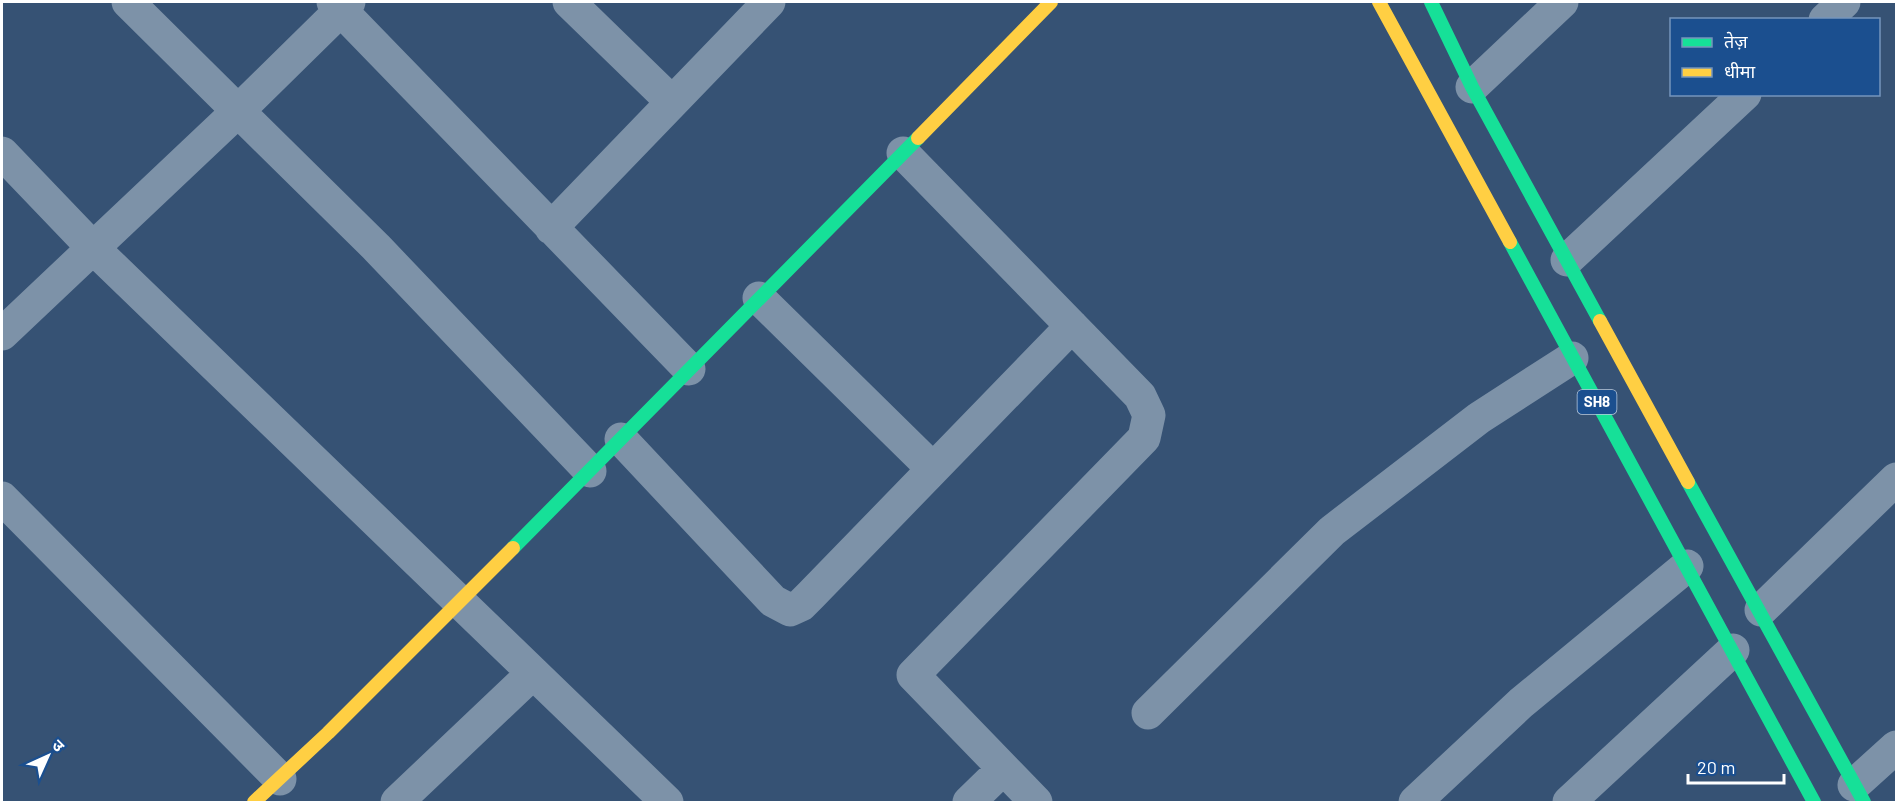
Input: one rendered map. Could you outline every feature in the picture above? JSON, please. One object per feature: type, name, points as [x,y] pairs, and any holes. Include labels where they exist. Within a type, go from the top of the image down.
[{"type":"main road","points":[[254,802],[366,696],[1051,2]]},
{"type":"main road","name":"SH8","points":[[1379,2],[1814,802]]},
{"type":"main road","name":"SH8","points":[[1431,2],[1472,87],[1761,610],[1859,794]]},
{"type":"street","points":[[128,2],[376,247],[590,471]]},
{"type":"street","points":[[569,2],[672,102]]},
{"type":"street","points":[[551,228],[769,2]]},
{"type":"street","points":[[1472,87],[1562,2]]},
{"type":"street","points":[[1827,18],[1844,2]]},
{"type":"street","points":[[2,333],[238,111],[341,4],[551,228],[689,369]]},
{"type":"street","points":[[1567,260],[1742,96]]},
{"type":"street","points":[[2,153],[93,248],[533,673],[652,797]]},
{"type":"street","points":[[903,153],[1147,406],[1149,425],[1144,438],[913,675],[1036,802]]},
{"type":"street","points":[[759,298],[933,469]]},
{"type":"street","points":[[621,439],[773,601],[790,610],[801,606],[1072,326]]},
{"type":"street","points":[[1148,713],[1332,531],[1479,418],[1572,357]]},
{"type":"street","points":[[1761,610],[1896,479]]},
{"type":"street","points":[[2,498],[280,779]]},
{"type":"street","points":[[1415,802],[1521,703],[1687,566]]},
{"type":"street","points":[[1569,802],[1733,650]]},
{"type":"street","points":[[397,802],[533,673]]},
{"type":"street","points":[[1859,794],[1896,747]]},
{"type":"street","points":[[969,802],[1003,769]]},
{"type":"traffic: fast","points":[[1431,2],[1472,87],[1600,321]]},
{"type":"traffic: fast","points":[[513,548],[918,138]]},
{"type":"traffic: fast","points":[[1510,242],[1814,802]]},
{"type":"traffic: fast","points":[[1688,482],[1864,802]]},
{"type":"traffic: slow","points":[[918,138],[1051,2]]},
{"type":"traffic: slow","points":[[1379,2],[1510,242]]},
{"type":"traffic: slow","points":[[1600,321],[1688,482]]},
{"type":"traffic: slow","points":[[254,802],[328,733],[513,548]]}]
